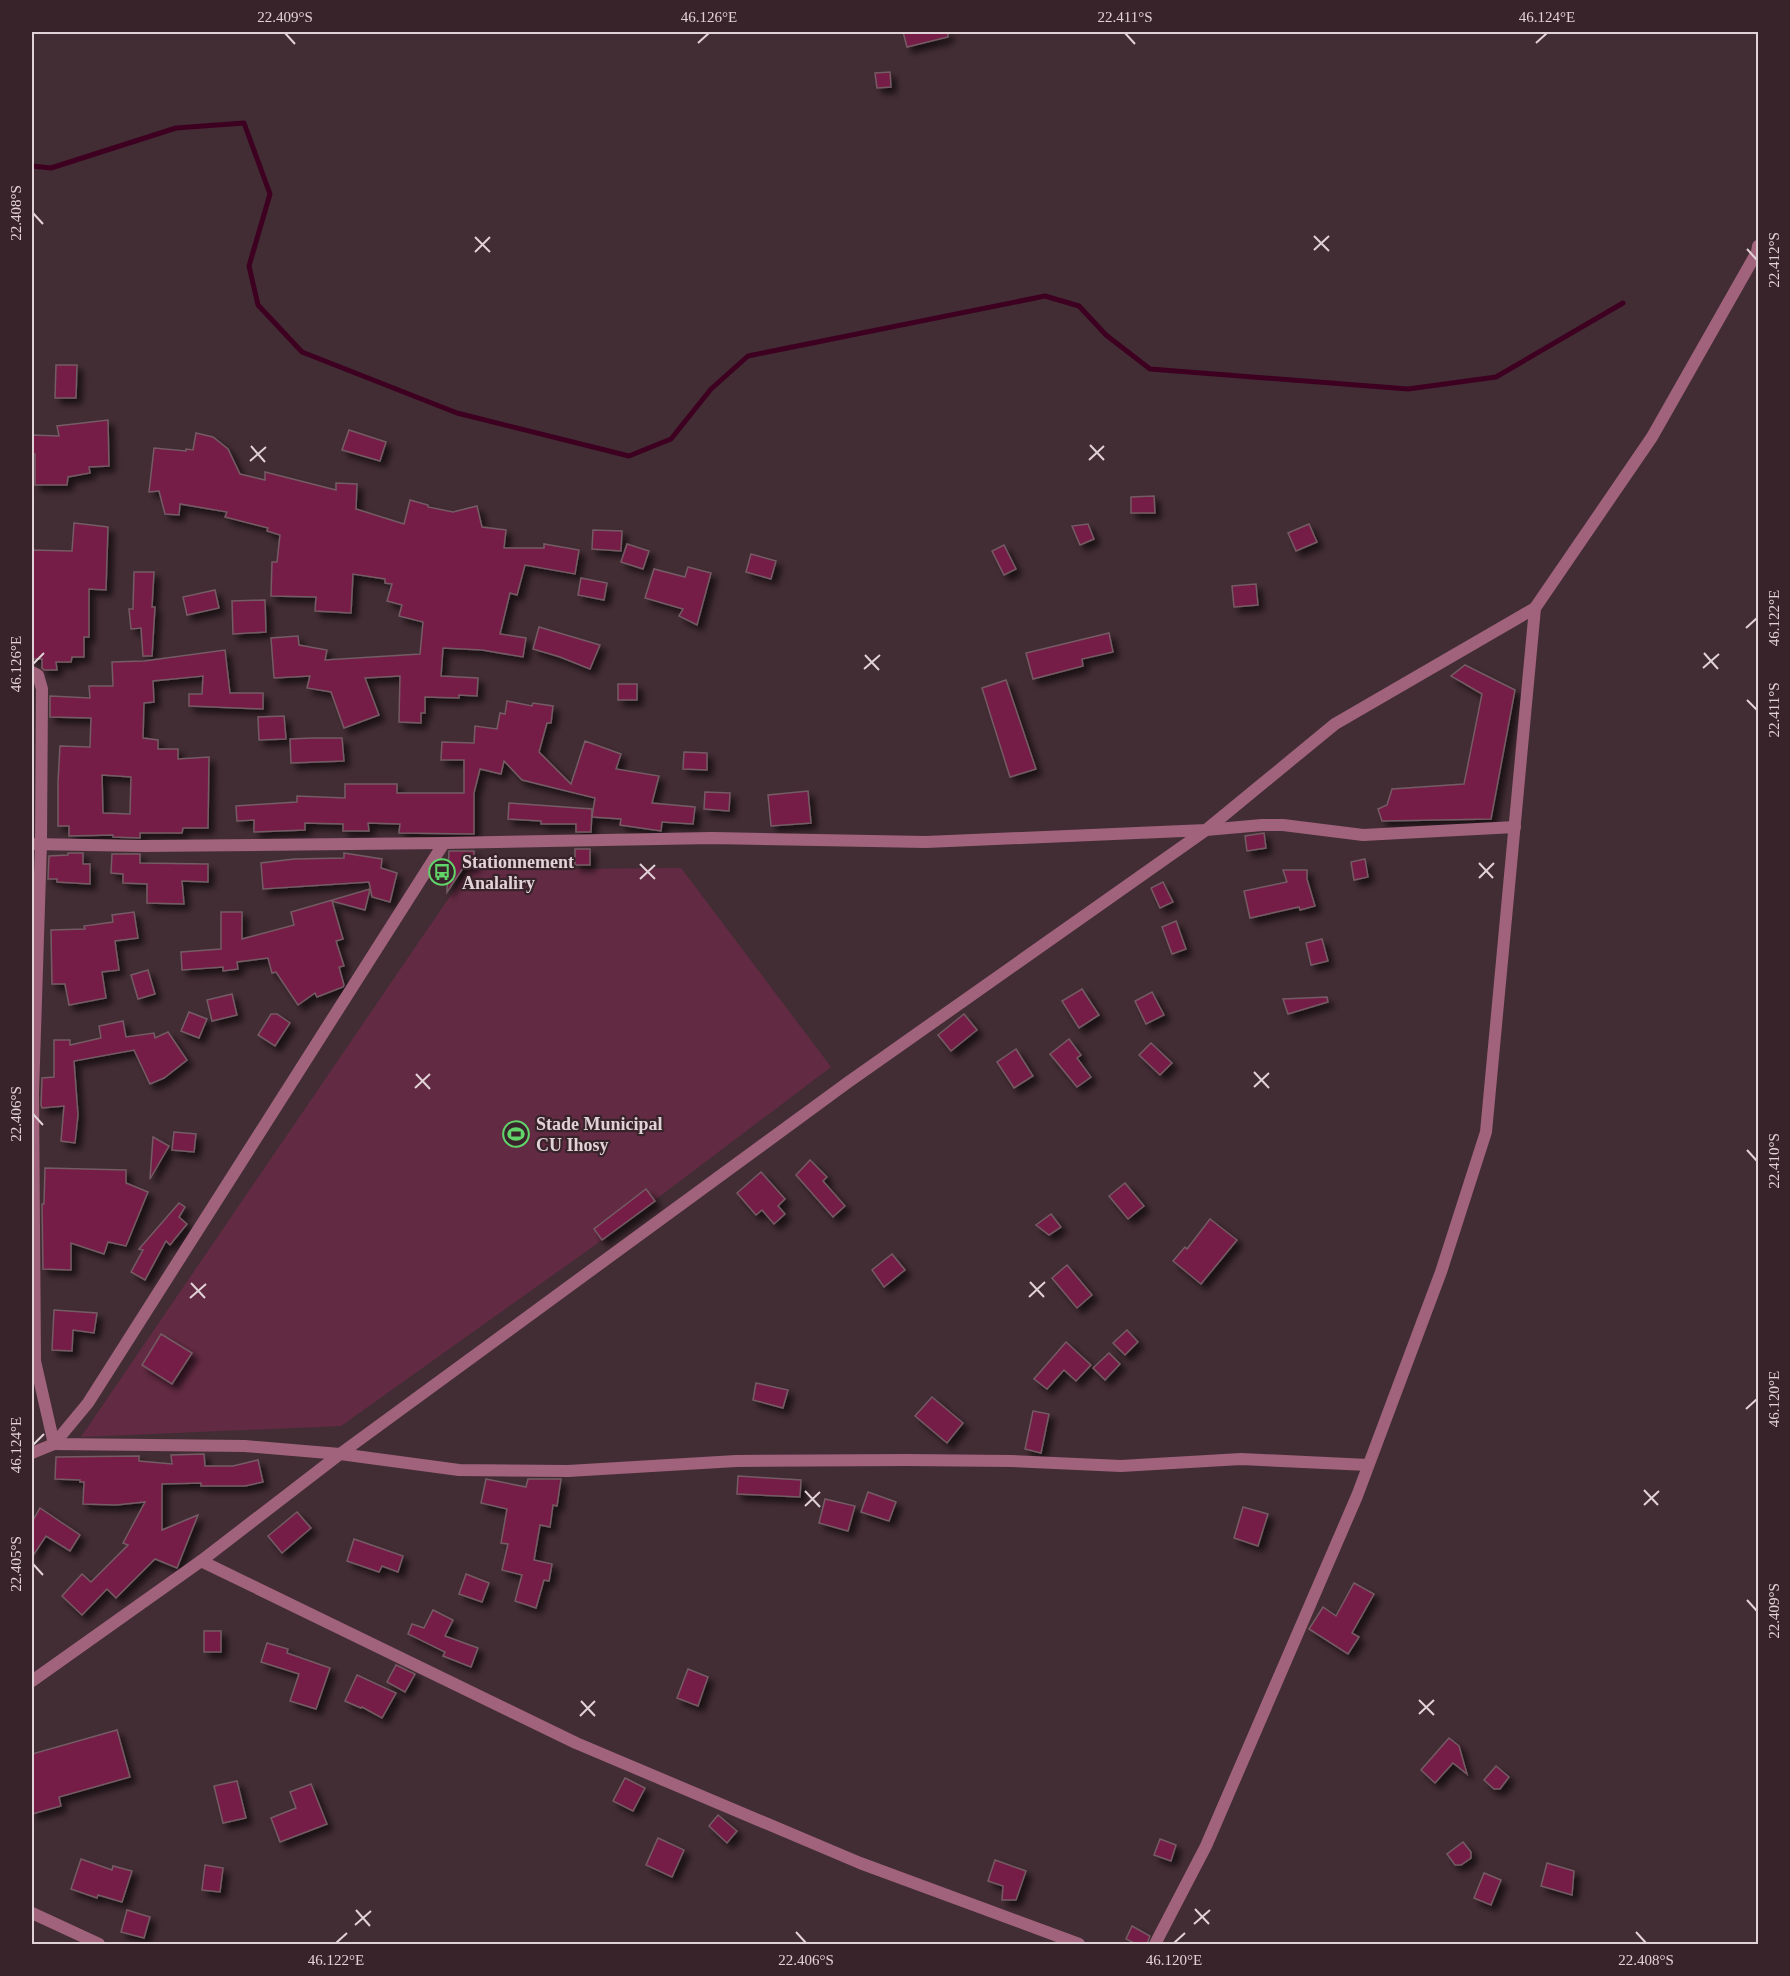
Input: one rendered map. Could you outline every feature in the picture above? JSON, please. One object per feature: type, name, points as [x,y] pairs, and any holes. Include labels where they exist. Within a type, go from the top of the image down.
[{"type":"street","points":[[32,1681],[201,1561],[340,1454],[837,1089],[1206,830],[1335,724],[1535,608],[1652,437],[1757,252],[1758,246]]},
{"type":"street","points":[[1155,1944],[1206,1846],[1368,1464],[1441,1272],[1486,1132],[1535,608]]},
{"type":"street","points":[[32,672],[38,675],[42,688],[36,843],[32,1093],[35,1361],[54,1444]]},
{"type":"street","points":[[36,843],[144,846],[712,838],[926,842],[1283,825],[1363,835],[1515,827]]},
{"type":"street","points":[[54,1444],[88,1403],[444,843]]},
{"type":"street","points":[[32,1454],[54,1444],[245,1446],[340,1454],[470,1470],[568,1471],[736,1461],[1011,1461],[1121,1466],[1241,1459],[1368,1464]]},
{"type":"street","points":[[201,1561],[576,1743],[860,1863],[1079,1944]]},
{"type":"street","points":[[32,1913],[99,1944]]},
{"type":"shaded area","name":"Stade Municipal CU Ihosy","points":[[681,868],[831,1067],[602,1240],[341,1426],[81,1437],[468,870]]},
{"type":"building","points":[[903,32],[948,32],[948,37],[907,47]]},
{"type":"building","points":[[890,72],[891,87],[877,88],[875,73]]},
{"type":"building","points":[[56,365],[77,365],[76,398],[55,398]]},
{"type":"building","points":[[108,420],[109,466],[89,467],[90,473],[68,477],[67,485],[35,485],[35,454],[32,454],[32,435],[59,436],[57,426]]},
{"type":"building","points":[[349,430],[386,442],[380,461],[342,450]]},
{"type":"building","points":[[196,433],[213,437],[228,449],[240,474],[265,480],[265,472],[336,490],[336,483],[357,484],[356,509],[404,524],[410,500],[428,505],[428,507],[453,512],[477,506],[482,527],[506,530],[504,548],[544,548],[544,544],[579,550],[575,574],[525,565],[517,595],[510,593],[500,634],[526,638],[523,657],[482,650],[443,648],[441,676],[478,678],[477,696],[425,697],[425,713],[421,713],[421,723],[399,722],[400,676],[365,678],[379,715],[344,728],[331,692],[307,688],[310,676],[274,678],[271,638],[298,636],[299,645],[327,650],[325,660],[420,654],[423,622],[399,616],[402,605],[387,601],[392,584],[385,583],[385,579],[353,574],[351,613],[315,611],[316,597],[271,596],[272,562],[277,562],[280,535],[267,531],[268,528],[225,517],[227,512],[180,504],[179,515],[165,514],[159,491],[149,492],[154,448],[193,450]]},
{"type":"building","points":[[1154,496],[1155,513],[1131,513],[1131,497]]},
{"type":"building","points":[[74,523],[108,527],[106,590],[89,589],[89,637],[84,637],[84,657],[72,657],[71,662],[56,662],[57,670],[44,670],[42,659],[32,659],[32,550],[72,551]]},
{"type":"building","points":[[1088,524],[1094,539],[1080,545],[1072,526]]},
{"type":"building","points":[[1309,524],[1317,542],[1296,551],[1288,533]]},
{"type":"building","points":[[593,530],[622,531],[621,551],[592,549]]},
{"type":"building","points":[[627,544],[649,551],[643,569],[621,562]]},
{"type":"building","points":[[1004,545],[1016,569],[1004,575],[992,551]]},
{"type":"building","points":[[751,554],[776,561],[771,579],[746,572]]},
{"type":"building","points":[[688,567],[711,573],[697,625],[679,616],[683,609],[645,598],[654,569],[685,577]]},
{"type":"building","points":[[134,572],[154,572],[152,607],[155,607],[152,656],[143,656],[141,628],[131,629],[129,609],[133,609]]},
{"type":"building","points":[[581,578],[607,583],[604,600],[578,595]]},
{"type":"building","points":[[1256,584],[1258,605],[1234,607],[1232,586]]},
{"type":"building","points":[[215,590],[219,608],[187,615],[183,597]]},
{"type":"building","points":[[265,600],[266,632],[233,634],[232,601]]},
{"type":"building","points":[[539,627],[600,645],[590,669],[533,649]]},
{"type":"building","points":[[1109,633],[1113,652],[1082,659],[1083,666],[1033,679],[1026,653]]},
{"type":"building","points":[[225,650],[230,693],[263,693],[263,709],[189,706],[189,694],[202,694],[203,676],[153,681],[154,702],[144,703],[143,738],[158,740],[158,749],[178,749],[178,759],[209,757],[208,828],[183,828],[182,833],[140,833],[140,838],[113,837],[113,835],[69,836],[69,826],[58,826],[60,746],[90,747],[91,718],[50,717],[50,696],[90,698],[89,686],[113,686],[112,662],[144,661]],"holes":[[[102,775],[131,777],[130,814],[103,813]]]},
{"type":"building","points":[[1465,665],[1515,690],[1491,819],[1382,821],[1378,809],[1387,805],[1392,789],[1464,784],[1482,694],[1451,676]]},
{"type":"building","points":[[1006,680],[1036,769],[1010,777],[982,688]]},
{"type":"building","points":[[618,684],[637,684],[637,700],[618,700]]},
{"type":"building","points":[[507,701],[532,706],[533,703],[553,706],[551,723],[547,723],[539,752],[571,784],[585,741],[621,754],[616,769],[659,776],[652,803],[695,807],[693,824],[662,822],[661,831],[620,825],[621,819],[592,817],[595,798],[522,780],[504,761],[501,774],[480,769],[474,793],[474,834],[399,833],[400,824],[368,823],[369,831],[343,831],[343,824],[305,823],[305,830],[254,832],[254,820],[237,821],[236,806],[297,802],[297,796],[345,798],[345,784],[397,784],[397,793],[464,793],[464,760],[441,760],[442,742],[474,743],[475,726],[497,729],[500,713],[505,714]]},
{"type":"building","points":[[284,716],[286,739],[259,740],[258,717]]},
{"type":"building","points":[[342,738],[344,761],[291,763],[290,739]]},
{"type":"building","points":[[684,752],[707,753],[707,770],[683,769]]},
{"type":"building","points":[[808,791],[811,823],[771,826],[768,795]]},
{"type":"building","points":[[705,792],[730,793],[729,811],[704,809]]},
{"type":"building","points":[[509,803],[592,809],[591,832],[576,832],[576,824],[541,824],[541,821],[508,819]]},
{"type":"building","points":[[1264,833],[1266,848],[1247,851],[1245,836]]},
{"type":"building","points":[[575,849],[590,849],[590,865],[575,865]]},
{"type":"building","points":[[449,851],[474,851],[474,866],[463,868],[447,892]]},
{"type":"building","points":[[68,853],[83,853],[83,864],[90,864],[90,884],[57,882],[57,879],[48,879],[49,856],[68,855]]},
{"type":"building","points":[[344,853],[382,859],[381,868],[397,873],[390,902],[372,897],[369,882],[263,889],[261,863],[294,859],[344,858]]},
{"type":"building","points":[[112,854],[140,854],[140,863],[208,864],[208,882],[182,881],[184,904],[147,903],[147,884],[123,883],[123,874],[111,873]]},
{"type":"building","points":[[1365,859],[1368,877],[1354,880],[1351,862]]},
{"type":"building","points":[[1283,870],[1307,870],[1307,879],[1315,906],[1300,910],[1299,907],[1250,918],[1244,891],[1287,882]]},
{"type":"building","points":[[1163,882],[1173,902],[1160,908],[1151,888]]},
{"type":"building","points":[[370,889],[365,910],[332,901],[343,939],[336,941],[344,966],[339,967],[343,987],[317,997],[315,993],[298,1005],[276,972],[272,973],[268,958],[237,962],[238,969],[223,971],[223,967],[182,970],[181,952],[221,949],[221,912],[242,912],[242,939],[294,925],[291,912]]},
{"type":"building","points":[[134,912],[138,938],[115,941],[119,970],[102,972],[106,998],[69,1005],[65,984],[52,984],[51,930],[85,929],[84,926],[113,922],[112,915]]},
{"type":"building","points":[[1176,921],[1186,949],[1172,954],[1162,927]]},
{"type":"building","points":[[1322,939],[1328,961],[1311,965],[1306,943]]},
{"type":"building","points":[[148,970],[155,994],[138,999],[131,975]]},
{"type":"building","points":[[1082,989],[1099,1015],[1079,1028],[1062,1001]]},
{"type":"building","points":[[1152,992],[1164,1015],[1146,1024],[1135,1001]]},
{"type":"building","points":[[232,994],[237,1015],[212,1021],[207,1000]]},
{"type":"building","points":[[1327,997],[1328,1002],[1288,1014],[1283,999]]},
{"type":"building","points":[[189,1012],[207,1019],[199,1038],[181,1031]]},
{"type":"building","points":[[271,1014],[277,1014],[290,1023],[275,1046],[258,1035]]},
{"type":"building","points":[[964,1014],[977,1030],[951,1051],[938,1035]]},
{"type":"building","points":[[123,1021],[126,1037],[154,1033],[155,1038],[168,1032],[187,1060],[164,1078],[150,1084],[134,1050],[74,1061],[78,1115],[75,1143],[61,1141],[64,1106],[42,1108],[41,1105],[42,1078],[54,1077],[54,1040],[70,1040],[70,1045],[101,1038],[99,1026]]},
{"type":"building","points":[[1069,1039],[1081,1055],[1077,1058],[1091,1077],[1077,1087],[1050,1054]]},
{"type":"building","points":[[1151,1043],[1172,1063],[1160,1075],[1139,1055]]},
{"type":"building","points":[[1016,1049],[1033,1076],[1014,1088],[997,1062]]},
{"type":"building","points":[[174,1132],[196,1134],[194,1152],[172,1150]]},
{"type":"building","points":[[153,1137],[169,1146],[150,1179]]},
{"type":"building","points":[[810,1160],[827,1177],[823,1181],[845,1206],[833,1217],[796,1175]]},
{"type":"building","points":[[45,1168],[126,1170],[126,1183],[148,1192],[126,1246],[108,1242],[104,1254],[71,1243],[71,1270],[43,1269],[42,1204],[44,1204]]},
{"type":"building","points":[[761,1172],[785,1199],[778,1206],[785,1214],[774,1224],[762,1210],[756,1215],[737,1193]]},
{"type":"building","points":[[1125,1183],[1144,1206],[1128,1219],[1109,1196]]},
{"type":"building","points":[[646,1189],[655,1201],[602,1240],[594,1229]]},
{"type":"building","points":[[179,1203],[185,1207],[179,1217],[187,1224],[170,1245],[166,1241],[145,1280],[131,1272],[143,1250],[139,1249]]},
{"type":"building","points":[[1051,1214],[1061,1227],[1049,1235],[1036,1225]]},
{"type":"building","points":[[1210,1219],[1237,1240],[1201,1284],[1173,1261],[1185,1247],[1187,1249]]},
{"type":"building","points":[[892,1254],[905,1270],[884,1287],[872,1270]]},
{"type":"building","points":[[1067,1265],[1092,1295],[1077,1308],[1052,1278]]},
{"type":"building","points":[[54,1310],[97,1313],[94,1333],[73,1330],[72,1351],[52,1350]]},
{"type":"building","points":[[1127,1330],[1138,1342],[1125,1355],[1113,1343]]},
{"type":"building","points":[[161,1334],[192,1353],[172,1384],[142,1365]]},
{"type":"building","points":[[1066,1342],[1091,1365],[1076,1381],[1064,1370],[1047,1389],[1034,1379]]},
{"type":"building","points":[[1109,1353],[1120,1364],[1105,1380],[1093,1368]]},
{"type":"building","points":[[756,1383],[788,1390],[783,1408],[753,1400]]},
{"type":"building","points":[[932,1397],[963,1423],[947,1443],[915,1416]]},
{"type":"building","points":[[1033,1411],[1049,1414],[1041,1453],[1025,1449]]},
{"type":"building","points":[[204,1454],[205,1466],[233,1466],[258,1460],[263,1482],[245,1486],[201,1486],[201,1483],[162,1484],[162,1530],[198,1515],[177,1568],[155,1559],[116,1598],[107,1589],[82,1615],[62,1596],[82,1574],[91,1582],[128,1545],[123,1543],[145,1502],[116,1505],[83,1504],[84,1482],[55,1479],[56,1457],[139,1456],[139,1461],[172,1464],[171,1455]]},
{"type":"building","points":[[738,1476],[801,1480],[800,1497],[737,1494]]},
{"type":"building","points":[[486,1479],[526,1487],[528,1479],[561,1479],[557,1506],[553,1505],[550,1527],[540,1525],[534,1560],[552,1564],[549,1581],[544,1580],[536,1608],[515,1601],[522,1575],[502,1570],[508,1544],[501,1543],[507,1509],[481,1503]]},
{"type":"building","points":[[868,1492],[896,1502],[889,1521],[861,1512]]},
{"type":"building","points":[[825,1499],[855,1506],[848,1531],[819,1523]]},
{"type":"building","points":[[1243,1507],[1268,1514],[1258,1546],[1234,1538]]},
{"type":"building","points":[[40,1508],[80,1535],[70,1551],[46,1536],[32,1557],[32,1522]]},
{"type":"building","points":[[297,1512],[311,1528],[282,1553],[268,1536]]},
{"type":"building","points":[[354,1539],[403,1556],[398,1572],[382,1566],[379,1572],[347,1561]]},
{"type":"building","points":[[466,1574],[489,1583],[482,1602],[459,1594]]},
{"type":"building","points":[[1354,1583],[1374,1594],[1352,1633],[1359,1637],[1348,1654],[1309,1629],[1323,1607],[1336,1616]]},
{"type":"building","points":[[433,1610],[453,1620],[445,1636],[478,1648],[471,1667],[443,1656],[445,1652],[408,1634],[412,1624],[424,1628]]},
{"type":"building","points":[[204,1631],[221,1631],[221,1652],[204,1652]]},
{"type":"building","points":[[267,1643],[288,1649],[287,1653],[330,1668],[316,1709],[290,1701],[299,1674],[261,1662]]},
{"type":"building","points":[[396,1665],[415,1674],[405,1692],[387,1682]]},
{"type":"building","points":[[688,1669],[708,1677],[698,1706],[677,1698]]},
{"type":"building","points":[[357,1675],[396,1693],[382,1718],[345,1701]]},
{"type":"building","points":[[117,1730],[130,1777],[59,1797],[61,1806],[32,1814],[32,1754]]},
{"type":"building","points":[[1449,1738],[1459,1746],[1467,1774],[1453,1763],[1435,1783],[1421,1770]]},
{"type":"building","points":[[1496,1766],[1509,1777],[1500,1789],[1494,1789],[1484,1780]]},
{"type":"building","points":[[625,1778],[645,1788],[633,1811],[613,1801]]},
{"type":"building","points":[[237,1781],[246,1818],[223,1823],[214,1786]]},
{"type":"building","points":[[311,1784],[327,1824],[280,1842],[271,1818],[296,1808],[290,1792]]},
{"type":"building","points":[[718,1815],[737,1831],[727,1843],[709,1826]]},
{"type":"building","points":[[658,1838],[684,1850],[672,1877],[646,1865]]},
{"type":"building","points":[[1160,1839],[1176,1845],[1171,1861],[1154,1855]]},
{"type":"building","points":[[1463,1842],[1471,1852],[1471,1858],[1461,1865],[1455,1865],[1447,1854]]},
{"type":"building","points":[[81,1859],[112,1870],[113,1866],[132,1871],[122,1902],[98,1895],[97,1898],[71,1889]]},
{"type":"building","points":[[995,1860],[1026,1871],[1016,1900],[1002,1900],[1003,1886],[988,1881]]},
{"type":"building","points":[[1547,1863],[1574,1871],[1572,1895],[1541,1886]]},
{"type":"building","points":[[205,1865],[223,1868],[220,1892],[202,1890]]},
{"type":"building","points":[[1484,1873],[1501,1880],[1491,1905],[1474,1898]]},
{"type":"building","points":[[127,1910],[150,1917],[144,1938],[121,1932]]},
{"type":"building","points":[[1132,1926],[1150,1936],[1147,1944],[1136,1944],[1126,1939]]},
{"type":"waterway","points":[[32,166],[51,168],[176,128],[244,123],[270,194],[249,266],[258,305],[302,352],[457,413],[629,456],[671,439],[711,389],[748,356],[1045,296],[1079,306],[1106,335],[1150,369],[1408,389],[1496,377],[1623,303]]},
{"type":"place","name":"Stationnement Analaliry","points":[[442,872]]},
{"type":"place","name":"Stade Municipal CU Ihosy","points":[[516,1134]]}]
